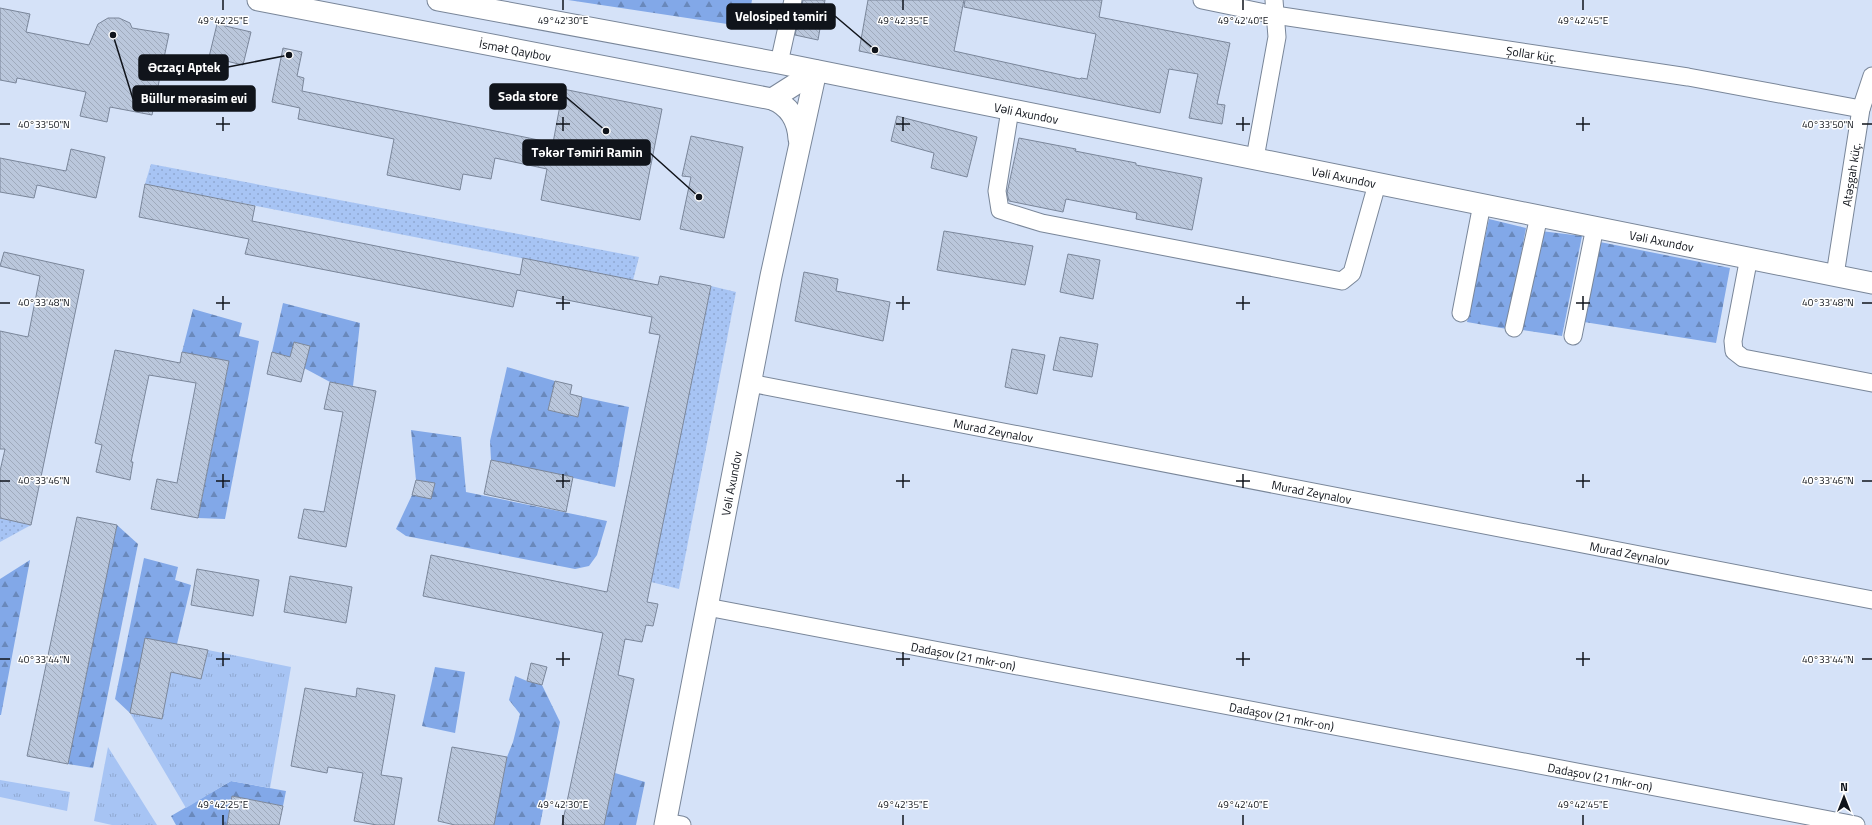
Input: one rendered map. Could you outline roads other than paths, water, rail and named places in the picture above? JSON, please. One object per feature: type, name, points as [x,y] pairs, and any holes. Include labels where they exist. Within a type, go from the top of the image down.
[{"type":"street","name":"İsmət Qayıbov","points":[[258,0],[289,3],[772,99]]},
{"type":"street","points":[[438,0],[816,71]]},
{"type":"street","points":[[772,99],[793,0]]},
{"type":"street","name":"Şollar küç.","points":[[1202,0],[1274,7],[1688,76],[1861,109]]},
{"type":"street","points":[[1255,158],[1277,37],[1274,7]]},
{"type":"street","points":[[772,99],[816,71]]},
{"type":"street","name":"Vəli Axundov","points":[[670,824],[707,607],[750,383],[799,143],[816,71],[1872,282]]},
{"type":"street","name":"Atəşgah küç.","points":[[1835,275],[1861,109],[1872,76]]},
{"type":"street","points":[[772,99],[783,104],[793,114],[799,130],[799,143]]},
{"type":"street","points":[[1010,110],[997,191],[1000,210],[1042,223],[1342,281],[1352,273],[1377,184]]},
{"type":"street","points":[[1461,313],[1482,204]]},
{"type":"street","points":[[1514,328],[1539,216]]},
{"type":"street","points":[[1573,336],[1594,227]]},
{"type":"street","points":[[1749,257],[1733,341],[1734,351],[1743,358],[1872,384]]},
{"type":"street","name":"Murad Zeynalov","points":[[750,383],[1872,600]]},
{"type":"street","name":"Dadaşov (21 mkr-on)","points":[[707,607],[1856,825]]},
{"type":"place","name":"Büllur mərasim evi","points":[[113,35]]},
{"type":"place","name":"Velosiped təmiri","points":[[875,50]]},
{"type":"place","name":"Əczaçı Aptek","points":[[289,55]]},
{"type":"place","name":"Səda store","points":[[606,131]]},
{"type":"place","name":"Tәkәr Tәmiri Ramin","points":[[699,197]]}]
